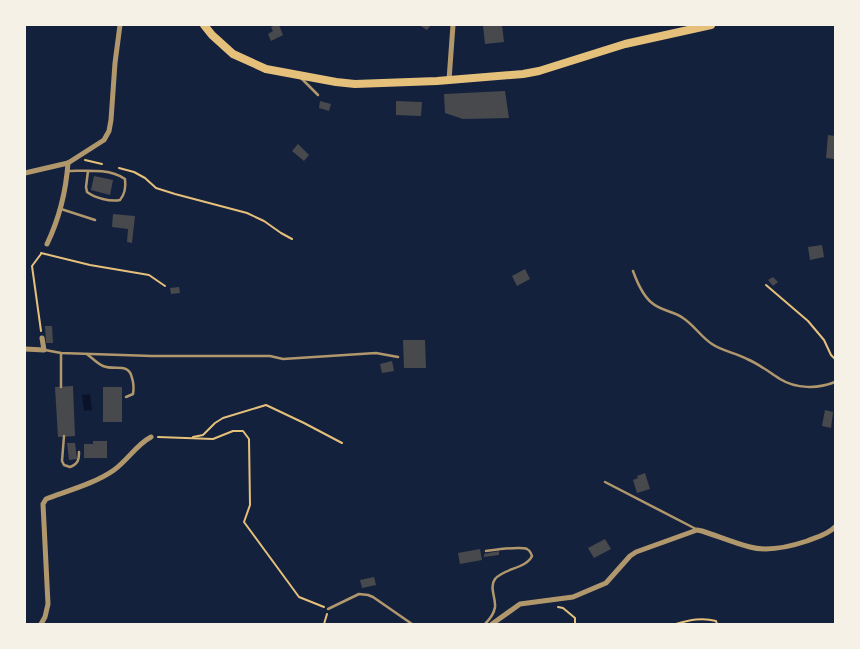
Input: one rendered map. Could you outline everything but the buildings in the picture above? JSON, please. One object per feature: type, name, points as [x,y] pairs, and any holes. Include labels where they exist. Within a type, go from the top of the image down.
[{"type":"main road","points":[[204,25],[233,54],[266,69],[355,84],[449,80],[523,74],[539,71],[625,44],[712,25]]},
{"type":"street","points":[[25,173],[68,163],[104,140],[109,131],[111,120],[120,25]]},
{"type":"street","points":[[449,80],[452,25]]},
{"type":"street","points":[[47,244],[60,209],[68,163]]},
{"type":"street","points":[[25,349],[44,350],[42,338]]},
{"type":"street","points":[[41,624],[48,604],[43,504],[46,499],[110,473],[143,441],[151,437]]},
{"type":"street","points":[[492,624],[520,604],[573,597],[602,586],[636,552],[697,530],[751,548],[765,549],[781,548],[804,542],[826,534],[835,527]]},
{"type":"lane","points":[[299,76],[318,95]]},
{"type":"lane","points":[[67,172],[88,172],[100,172],[120,176],[125,179],[124,196],[120,200],[115,201],[91,195],[87,192],[86,187],[88,172]]},
{"type":"lane","points":[[60,209],[95,220]]},
{"type":"lane","points":[[633,271],[637,283],[652,303],[683,317],[713,345],[746,358],[782,381],[803,388],[818,387],[835,382]]},
{"type":"lane","points":[[44,350],[61,353],[152,356],[270,356],[283,359],[376,353],[398,357]]},
{"type":"lane","points":[[61,353],[62,387]]},
{"type":"lane","points":[[86,353],[102,366],[129,370],[134,388],[133,394],[126,397]]},
{"type":"lane","points":[[64,436],[62,461],[64,465],[74,466],[79,459],[79,452]]},
{"type":"lane","points":[[605,482],[697,530]]},
{"type":"lane","points":[[486,551],[521,548],[527,549],[531,552],[532,556],[529,561],[496,578],[493,583],[495,609],[486,624]]},
{"type":"lane","points":[[328,609],[359,594],[368,595],[412,624]]},
{"type":"path","points":[[76,158],[107,166]]},
{"type":"path","points":[[116,168],[134,172],[145,178],[156,188],[247,213],[264,221],[292,239]]},
{"type":"path","points":[[42,338],[32,266],[47,244]]},
{"type":"path","points":[[41,253],[90,265],[149,275],[165,286]]},
{"type":"path","points":[[766,284],[808,321],[824,340],[835,359]]},
{"type":"path","points":[[191,438],[203,436],[215,423],[223,418],[266,405],[342,443]]},
{"type":"path","points":[[151,437],[213,439],[232,431],[243,431],[249,439],[250,505],[244,522],[299,597],[328,609],[324,624]]},
{"type":"path","points":[[554,607],[563,608],[575,618],[575,624]]},
{"type":"path","points":[[676,624],[694,619],[709,619],[716,621],[717,624]]},
{"type":"water","points":[[90,394],[92,410],[84,411],[82,395]]}]
